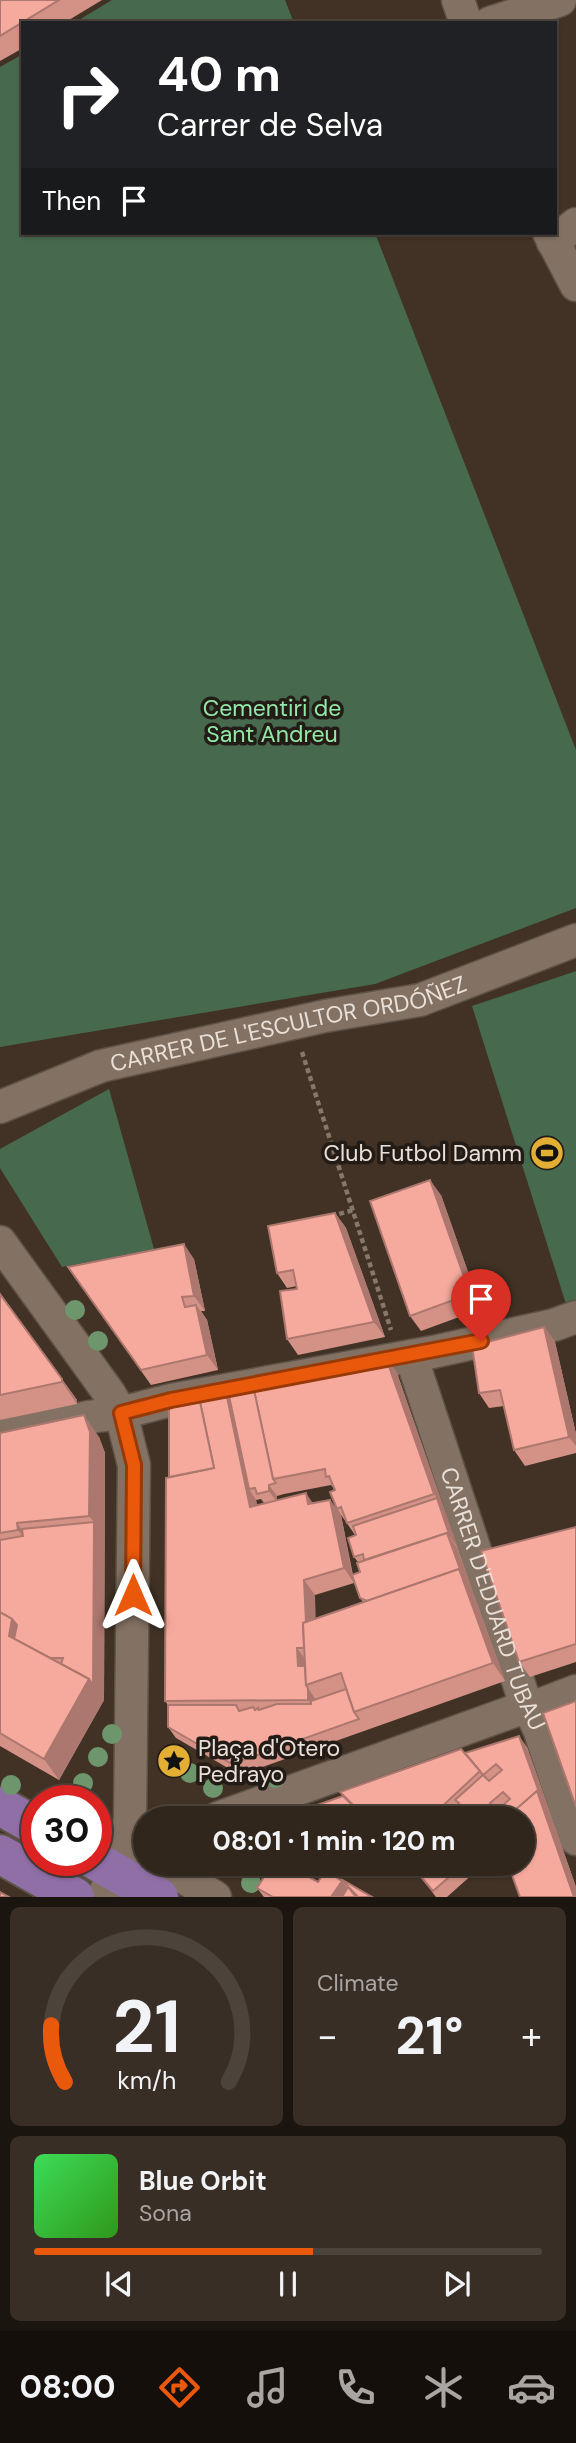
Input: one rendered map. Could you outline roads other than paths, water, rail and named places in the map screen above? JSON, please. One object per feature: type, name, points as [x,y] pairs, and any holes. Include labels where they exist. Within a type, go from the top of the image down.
[{"type":"main road","points":[[0,1806],[21,1818]]},
{"type":"main road","points":[[0,1854],[75,1897]]},
{"type":"street","points":[[458,0],[465,21]]},
{"type":"street","points":[[496,21],[560,0]]},
{"type":"street","points":[[559,233],[576,285]]},
{"type":"street","name":"CARRER DE L'ESCULTOR ORDÓÑEZ","points":[[0,1107],[101,1066],[325,1016],[420,1000],[576,940]]},
{"type":"street","points":[[0,1242],[121,1413],[134,1465],[130,1874],[215,1897]]},
{"type":"street","points":[[0,1436],[121,1413],[402,1344],[554,1325],[576,1317]]},
{"type":"street","name":"CARRER D'EDUARD TUBAU","points":[[402,1344],[517,1680],[539,1729],[576,1839]]},
{"type":"street","points":[[251,1806],[576,1691]]},
{"type":"place","name":"Club Futbol Damm","points":[[547,1153]]},
{"type":"place","name":"Plaça d'Otero Pedrayo","points":[[174,1761]]},
{"type":"park label","name":"Cementiri de Sant Andreu","points":[[272,721]]}]
